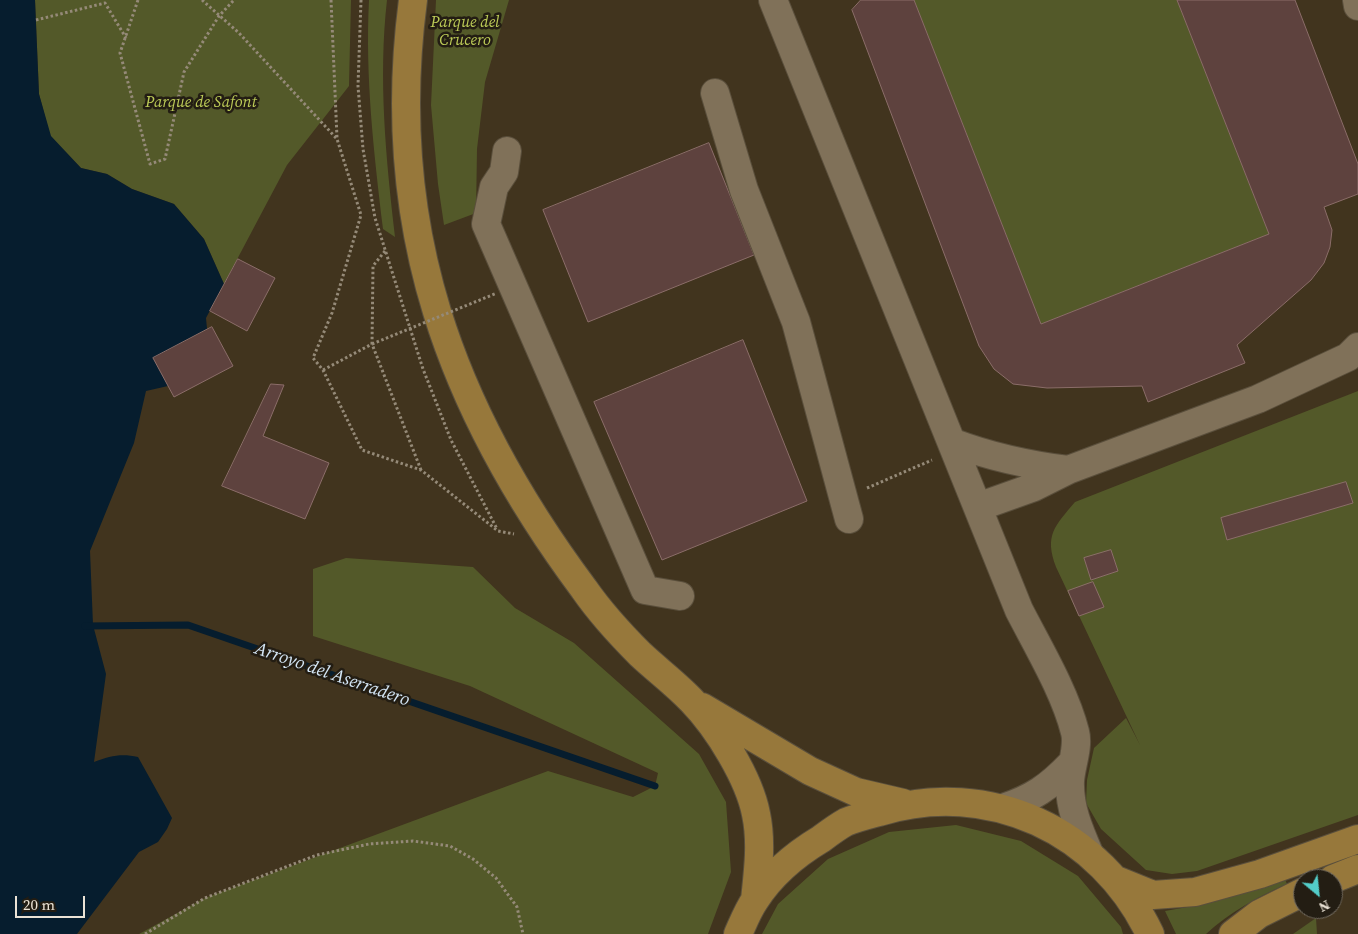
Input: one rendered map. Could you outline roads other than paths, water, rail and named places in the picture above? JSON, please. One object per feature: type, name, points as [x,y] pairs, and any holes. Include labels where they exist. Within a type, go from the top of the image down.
[{"type":"main road","points":[[413,0],[406,85],[406,148],[413,203],[433,302],[463,388],[484,432],[547,538],[611,622],[638,652],[693,702],[724,744],[748,787],[756,815],[759,857],[755,900]]},
{"type":"main road","points":[[693,702],[810,770],[856,792],[905,804]]},
{"type":"main road","points":[[738,934],[755,900],[795,855],[847,822],[905,804],[938,801],[971,802],[1003,808],[1063,834],[1089,853],[1116,880],[1140,913],[1150,934]]},
{"type":"main road","points":[[1116,880],[1153,895],[1195,892],[1260,874],[1358,839]]},
{"type":"main road","points":[[1343,875],[1358,869]]},
{"type":"main road","points":[[1233,934],[1259,914],[1293,897]]},
{"type":"street","points":[[773,0],[926,379],[954,443],[1019,610],[1044,659],[1075,733],[1071,764],[1070,798],[1078,829],[1089,853]]},
{"type":"street","points":[[1357,0],[1358,6]]},
{"type":"street","points":[[715,93],[744,190],[796,322],[846,508]]},
{"type":"street","points":[[507,151],[504,172],[494,188],[486,224],[645,590],[680,596]]},
{"type":"street","points":[[978,507],[1034,487],[1068,470],[1258,400],[1348,357],[1358,347]]},
{"type":"street","points":[[954,443],[993,457],[1030,465],[1068,470]]},
{"type":"street","points":[[1003,808],[1028,800],[1050,786],[1071,764]]},
{"type":"water","points":[[0,0],[35,0],[39,94],[51,136],[81,168],[107,174],[132,189],[174,204],[204,239],[224,284],[206,318],[207,329],[154,358],[168,386],[146,391],[134,443],[90,551],[93,625],[106,674],[94,762],[116,756],[138,757],[172,818],[158,842],[139,852],[77,934],[0,934]]},
{"type":"waterway","name":"Arroyo del Aserradero","points":[[85,626],[188,625],[655,786]]},
{"type":"park label","name":"Parque del Crucero","points":[[465,32]]},
{"type":"park label","name":"Parque de Safont","points":[[201,103]]}]
